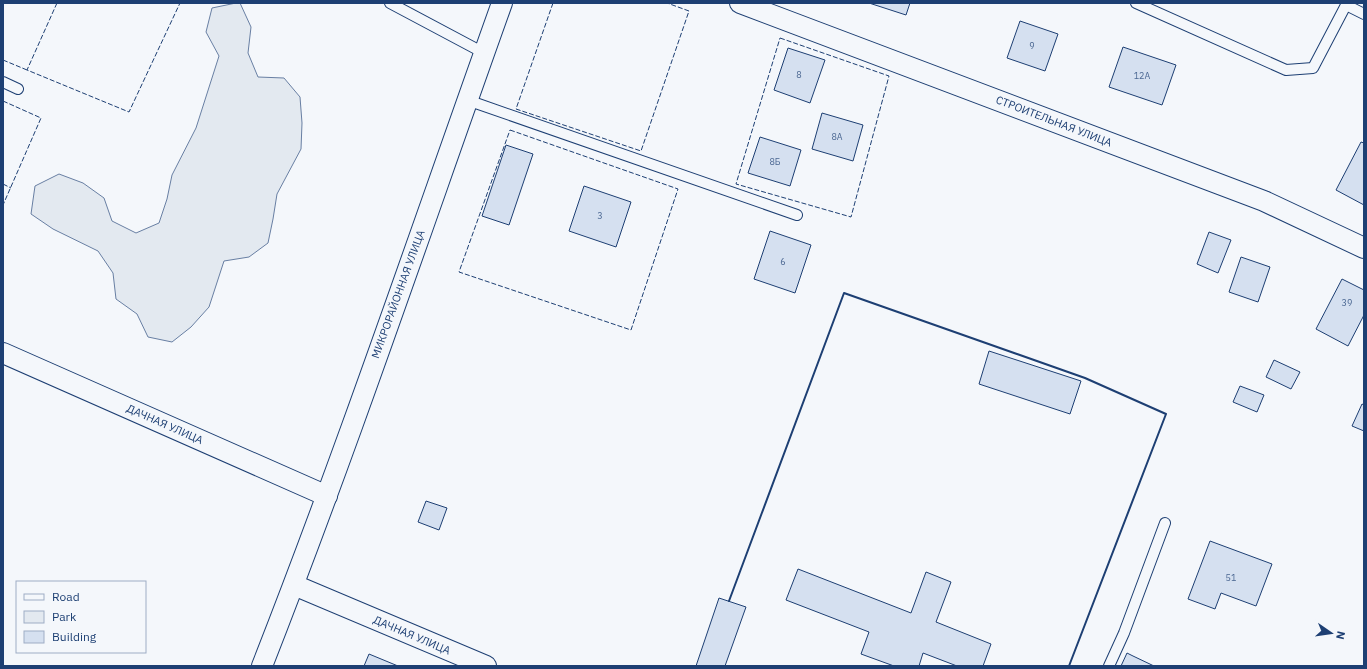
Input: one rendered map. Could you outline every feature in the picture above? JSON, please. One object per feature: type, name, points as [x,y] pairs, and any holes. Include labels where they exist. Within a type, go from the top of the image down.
[{"type":"street","name":"МИКРОРАЙОННАЯ УЛИЦА","points":[[262,666],[327,496],[502,3]]},
{"type":"street","name":"СТРОИТЕЛЬНАЯ УЛИЦА","points":[[740,3],[1264,201],[1364,248]]},
{"type":"street","name":"ДАЧНАЯ УЛИЦА","points":[[3,353],[327,496]]},
{"type":"street","name":"ДАЧНАЯ УЛИЦА","points":[[294,585],[486,666]]},
{"type":"lane","points":[[390,3],[484,53]]},
{"type":"lane","points":[[1136,3],[1286,70],[1313,68],[1346,5],[1364,14]]},
{"type":"lane","points":[[3,82],[18,88]]},
{"type":"lane","points":[[468,100],[797,215]]},
{"type":"lane","points":[[1109,666],[1124,633],[1165,523]]},
{"type":"green space","points":[[240,3],[251,27],[248,53],[258,77],[284,78],[300,97],[302,123],[301,149],[277,194],[268,243],[249,257],[224,261],[209,307],[191,327],[172,342],[148,337],[137,314],[116,299],[113,273],[98,251],[53,229],[31,214],[35,186],[59,174],[83,183],[104,198],[112,221],[136,233],[159,223],[167,199],[172,175],[196,128],[219,56],[206,32],[212,8]]},
{"type":"building","points":[[869,3],[910,3],[906,15]]},
{"type":"building","points":[[1020,21],[1058,34],[1045,71],[1007,58]]},
{"type":"building","points":[[1123,47],[1176,65],[1162,105],[1109,87]]},
{"type":"building","points":[[788,48],[825,60],[810,103],[774,90]]},
{"type":"building","points":[[822,113],[863,125],[853,161],[812,149]]},
{"type":"building","points":[[760,137],[801,150],[790,186],[748,173]]},
{"type":"building","points":[[1361,142],[1364,143],[1364,205],[1336,190]]},
{"type":"building","points":[[506,145],[533,154],[509,225],[482,216]]},
{"type":"building","points":[[584,186],[631,202],[616,247],[569,231]]},
{"type":"building","points":[[770,231],[811,245],[795,293],[754,279]]},
{"type":"building","points":[[1209,232],[1231,240],[1218,273],[1197,264]]},
{"type":"building","points":[[1241,257],[1270,267],[1258,302],[1229,292]]},
{"type":"building","points":[[1342,279],[1364,290],[1364,315],[1348,346],[1316,329]]},
{"type":"building","points":[[989,351],[1081,381],[1070,414],[979,384]]},
{"type":"building","points":[[1274,360],[1300,372],[1291,389],[1266,377]]},
{"type":"building","points":[[1240,386],[1264,395],[1257,412],[1233,402]]},
{"type":"building","points":[[1362,404],[1364,405],[1364,431],[1352,426]]},
{"type":"building","points":[[426,501],[447,508],[439,530],[418,522]]},
{"type":"building","points":[[1210,541],[1272,564],[1256,606],[1221,593],[1215,609],[1188,599]]},
{"type":"building","points":[[798,569],[911,613],[926,572],[951,582],[936,622],[991,644],[983,666],[957,666],[923,653],[919,666],[894,666],[861,654],[869,632],[786,600]]},
{"type":"building","points":[[719,598],[746,607],[725,666],[696,666]]},
{"type":"building","points":[[1127,653],[1133,656],[1154,666],[1121,666]]},
{"type":"building","points":[[369,654],[398,666],[364,666]]},
{"type":"fence","points":[[57,3],[27,70],[129,112],[180,3]]},
{"type":"fence","points":[[553,3],[516,109],[641,151],[689,11],[667,3]]},
{"type":"fence","points":[[780,38],[889,76],[851,217],[736,184],[780,38]]},
{"type":"fence","points":[[3,60],[27,70]]},
{"type":"fence","points":[[3,101],[41,118],[3,205]]},
{"type":"fence","points":[[510,130],[678,189],[631,330],[459,272],[510,130]]},
{"type":"fence","points":[[3,184],[11,188]]},
{"type":"wall","points":[[729,601],[844,293],[1085,378],[1166,414],[1069,666]]}]
